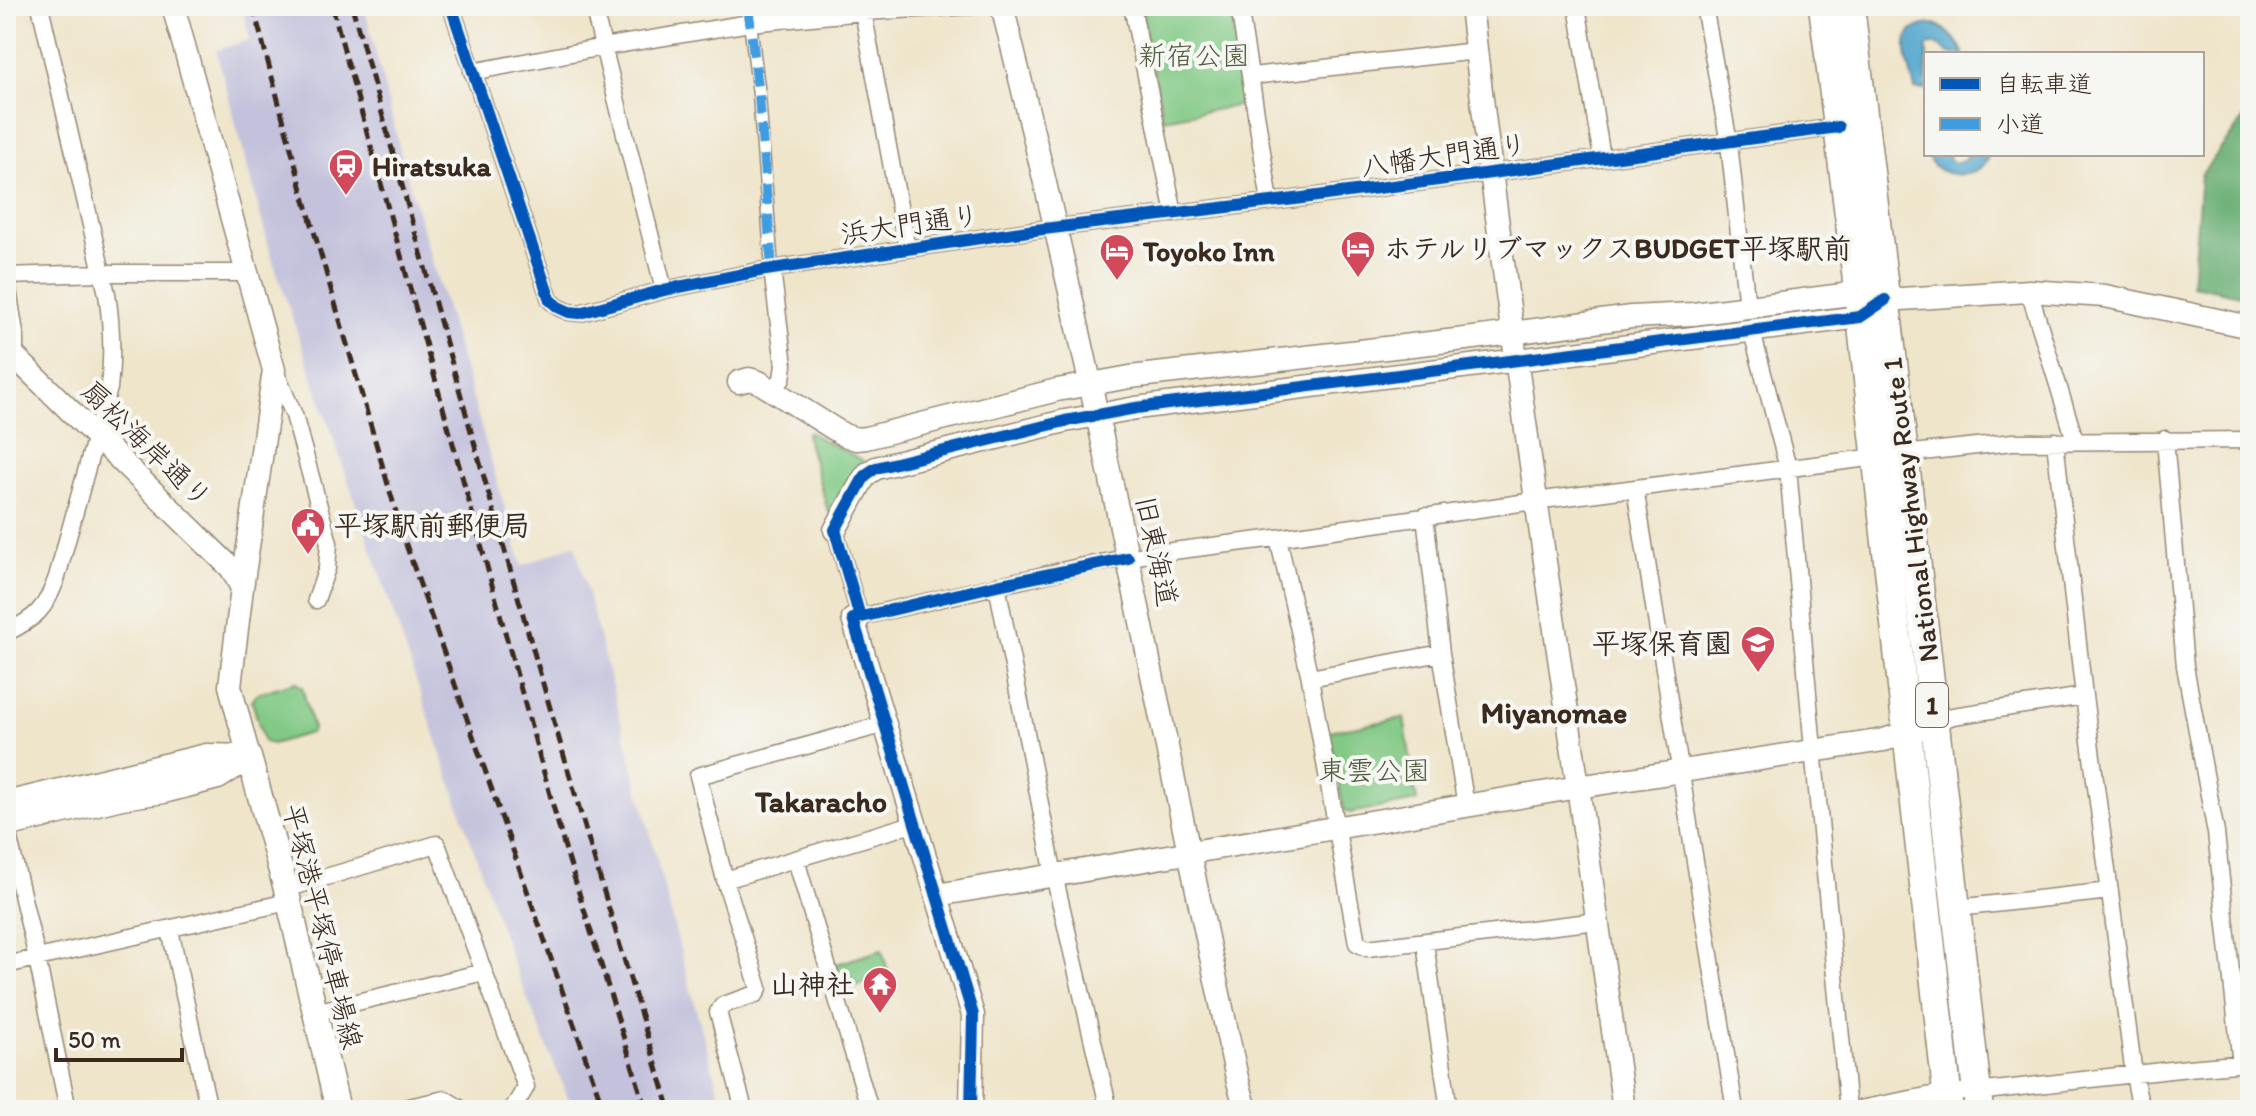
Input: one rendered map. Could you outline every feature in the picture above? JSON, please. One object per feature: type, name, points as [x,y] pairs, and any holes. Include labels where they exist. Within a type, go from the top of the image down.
[{"type":"highway","name":"National Highway Route 1","points":[[1823,6],[1948,1101]]},
{"type":"highway","name":"National Highway Route 1","points":[[1850,6],[1978,1101]]},
{"type":"main road","points":[[1829,50],[1832,6]]},
{"type":"main road","points":[[6,804],[207,756],[249,757]]},
{"type":"main road","points":[[6,826],[218,777],[249,757]]},
{"type":"main road","name":"平塚港平塚停車場線","points":[[249,757],[287,896],[338,1110]]},
{"type":"street","points":[[6,633],[30,621],[49,599],[109,388],[112,359],[112,326],[40,6]]},
{"type":"street","points":[[173,6],[274,370],[294,415],[329,543],[327,568],[316,600]]},
{"type":"street","name":"浜大門通り","points":[[451,6],[550,300],[569,312],[580,313],[664,290],[772,269],[1056,227]]},
{"type":"street","points":[[593,6],[664,290]]},
{"type":"street","points":[[472,72],[749,14],[971,6]]},
{"type":"street","name":"旧東海道","points":[[1002,6],[1056,227],[1188,853],[1246,1110]]},
{"type":"street","points":[[1132,6],[1174,214]]},
{"type":"street","points":[[1239,6],[1270,202]]},
{"type":"street","points":[[1471,6],[1535,501],[1624,1110]]},
{"type":"street","points":[[1577,6],[1602,158]]},
{"type":"street","points":[[1704,6],[1729,143],[1747,307]]},
{"type":"street","points":[[863,9],[907,249]]},
{"type":"street","points":[[749,14],[759,95],[772,269],[784,365],[782,379],[774,389]]},
{"type":"street","points":[[1252,76],[1476,51]]},
{"type":"street","name":"八幡大門通り","points":[[1056,227],[1492,174],[1838,127]]},
{"type":"street","points":[[1881,260],[1896,285],[1920,297]]},
{"type":"street","points":[[10,352],[15,333],[6,276],[247,273]]},
{"type":"street","points":[[2029,291],[2075,440]]},
{"type":"street","points":[[860,617],[835,530],[862,481],[876,468],[1097,415],[1516,359],[1752,332],[1859,305],[1920,297],[2029,291],[2105,296],[2250,327]]},
{"type":"street","points":[[739,382],[749,379],[774,389],[844,435],[856,439],[1089,383],[1631,317],[1747,307],[1859,305]]},
{"type":"street","points":[[1752,332],[1788,468],[1813,749],[1851,1110],[1978,1101],[2134,1075],[2245,1064],[2216,833],[2185,666],[2165,439]]},
{"type":"street","name":"扇松海岸通り","points":[[10,352],[231,568],[242,588]]},
{"type":"street","points":[[249,757],[230,686],[274,370]]},
{"type":"street","points":[[1904,454],[2013,442],[2250,440]]},
{"type":"street","points":[[2055,441],[2084,696],[2141,1110]]},
{"type":"street","points":[[971,1110],[973,1015],[853,619],[1128,558],[1876,457]]},
{"type":"street","points":[[1635,488],[1735,1110]]},
{"type":"street","points":[[1425,516],[1441,653],[1466,806]]},
{"type":"street","points":[[1278,538],[1310,678],[1357,943],[1367,948],[1425,943],[1598,921]]},
{"type":"street","points":[[997,585],[1054,875],[1109,1110]]},
{"type":"street","points":[[1310,678],[1441,653]]},
{"type":"street","points":[[937,895],[1578,787],[1884,740],[1953,716],[2084,696]]},
{"type":"street","points":[[744,1110],[718,1012],[723,1005],[756,994],[759,988],[725,880],[698,776],[885,724]]},
{"type":"street","points":[[725,880],[916,823]]},
{"type":"street","points":[[6,826],[68,1110]]},
{"type":"street","points":[[6,965],[170,930],[287,896],[437,844],[526,1087],[512,1110]]},
{"type":"street","points":[[796,860],[870,1110]]},
{"type":"street","points":[[1957,908],[2110,891]]},
{"type":"street","points":[[170,930],[209,1110]]},
{"type":"street","points":[[1425,943],[1449,1110]]},
{"type":"street","points":[[315,1012],[484,972]]},
{"type":"street","points":[[395,1110],[445,1099],[463,1110]]},
{"type":"shaded area","points":[[242,6],[364,6],[403,162],[522,566],[575,544],[724,1110],[573,1110],[512,961],[271,255],[216,50],[250,40]]},
{"type":"green space","name":"新宿公園","points":[[1140,6],[1229,6],[1247,104],[1163,119]]},
{"type":"green space","points":[[2250,110],[2250,297],[2192,285],[2201,175]]},
{"type":"green space","points":[[808,432],[864,461],[853,472],[831,512],[828,511],[806,434]]},
{"type":"green space","points":[[295,682],[302,687],[313,729],[310,733],[272,744],[264,742],[252,701],[256,694]]},
{"type":"green space","name":"東雲公園","points":[[1404,718],[1417,801],[1349,813],[1344,810],[1329,731]]},
{"type":"green space","points":[[882,950],[889,976],[842,990],[834,965]]},
{"type":"water","points":[[1935,24],[1945,30],[1963,52],[1946,52],[1939,46],[1927,46],[1927,52],[1924,52],[1924,90],[1915,89],[1906,46],[1912,30]]},
{"type":"water","points":[[1929,156],[1949,156],[1956,163],[1964,161],[1967,156],[1988,156],[1981,167],[1960,174],[1939,169]]},
{"type":"railway","points":[[253,6],[304,197],[403,536],[604,1110]]},
{"type":"railway","points":[[332,6],[562,838],[646,1110]]},
{"type":"railway","points":[[352,6],[547,697],[670,1110]]},
{"type":"marked path","points":[[748,6],[759,95],[772,269]]},
{"type":"cycle path","points":[[451,6],[550,300],[569,312],[580,313],[664,290],[759,271],[1035,230],[1838,127]]},
{"type":"cycle path","points":[[860,617],[835,530],[862,481],[876,468],[1065,421],[1136,408],[1860,317],[1885,300]]},
{"type":"cycle path","points":[[971,1110],[973,1015],[853,619],[1128,558]]},
{"type":"place","name":"Hiratsuka","points":[[346,197]]},
{"type":"place","name":"ホテルリブマックスBUDGET平塚駅前","points":[[1358,279]]},
{"type":"place","name":"Toyoko Inn","points":[[1117,282]]},
{"type":"place","name":"平塚駅前郵便局","points":[[308,556]]},
{"type":"place","name":"平塚保育園","points":[[1758,674]]},
{"type":"place","name":"山神社","points":[[880,1015]]},
{"type":"district","name":"Miyanomae","points":[[1554,713]]},
{"type":"district","name":"Takaracho","points":[[821,802]]}]
